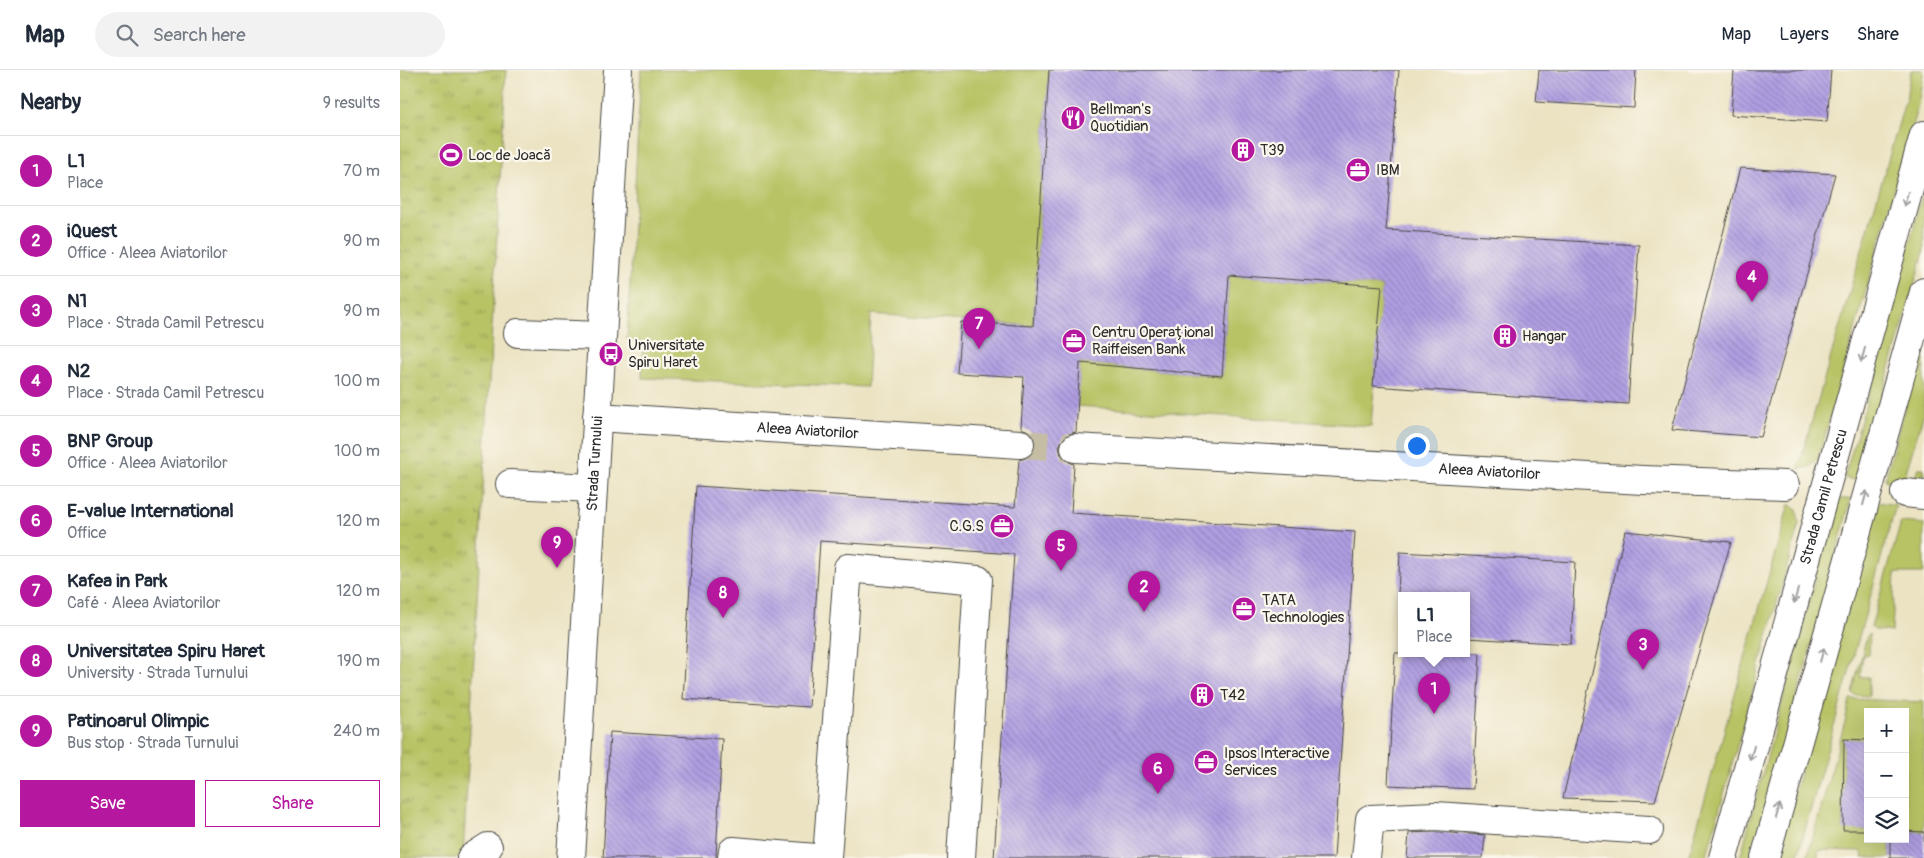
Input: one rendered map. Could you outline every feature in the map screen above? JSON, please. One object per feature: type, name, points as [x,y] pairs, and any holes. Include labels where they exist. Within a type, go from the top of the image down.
[{"type":"street","name":"Strada Turnului","points":[[571,858],[618,70]]},
{"type":"street","name":"Strada Camil Petrescu","points":[[1723,858],[1924,135]]},
{"type":"street","points":[[1765,858],[1924,292]]},
{"type":"street","points":[[518,333],[602,336]]},
{"type":"street","name":"Aleea Aviatorilor","points":[[597,417],[1020,444]]},
{"type":"street","name":"Aleea Aviatorilor","points":[[1075,448],[1785,486]]},
{"type":"street","points":[[510,484],[593,488]]},
{"type":"street","points":[[827,858],[848,568],[978,580],[961,858]]},
{"type":"street","points":[[1366,858],[1370,819],[1434,816],[1649,830]]},
{"type":"street","points":[[732,858],[733,852],[816,858]]},
{"type":"green space","points":[[400,70],[506,70],[463,858],[400,858]]},
{"type":"green space","points":[[641,70],[1049,70],[1033,326],[871,314],[867,387],[642,378],[643,342],[627,340]]},
{"type":"green space","points":[[1911,70],[1924,70],[1918,105],[1818,460],[1807,468],[1798,469],[1906,98]]},
{"type":"green space","points":[[1924,189],[1924,252],[1857,480],[1844,478],[1871,387]]},
{"type":"green space","points":[[1229,275],[1382,286],[1371,426],[1077,406],[1080,363],[1222,376]]},
{"type":"green space","points":[[1924,338],[1924,413],[1902,485],[1885,480]]},
{"type":"green space","points":[[1918,468],[1924,468],[1924,482],[1914,481]]},
{"type":"green space","points":[[1837,499],[1851,499],[1753,858],[1740,858]]},
{"type":"green space","points":[[1877,502],[1896,505],[1797,858],[1776,858]]},
{"type":"green space","points":[[1789,504],[1797,510],[1799,524],[1706,858],[1688,858]]},
{"type":"green space","points":[[1901,522],[1924,524],[1924,573],[1895,573],[1892,632],[1875,630],[1871,627]]},
{"type":"green space","points":[[1870,634],[1869,654],[1863,655],[1860,677],[1869,677],[1869,696],[1854,695],[1852,693],[1867,636]]},
{"type":"green space","points":[[1850,699],[1924,702],[1924,832],[1909,831],[1909,708],[1864,708],[1864,740],[1844,739],[1843,829],[1864,830],[1864,843],[1890,843],[1890,858],[1863,858],[1862,851],[1819,850],[1818,858],[1807,858]]},
{"type":"building","points":[[1049,70],[1399,70],[1386,230],[1639,245],[1628,404],[1373,386],[1382,286],[1229,275],[1222,376],[1080,363],[1076,432],[1068,434],[1062,440],[1059,447],[1061,455],[1067,461],[1074,464],[1071,513],[1355,532],[1334,858],[994,858],[1014,554],[820,541],[809,707],[683,699],[696,486],[1015,507],[1019,460],[1033,453],[1036,445],[1029,431],[1021,428],[1024,377],[957,373],[961,322],[1033,326]]},
{"type":"building","points":[[1539,70],[1636,70],[1634,108],[1536,102]]},
{"type":"building","points":[[1734,70],[1831,70],[1827,122],[1731,115]]},
{"type":"building","points":[[1740,168],[1835,174],[1761,437],[1672,430]]},
{"type":"building","points":[[1625,531],[1731,542],[1655,801],[1563,798]]},
{"type":"building","points":[[1400,552],[1575,562],[1571,644],[1470,638],[1470,592],[1398,592]]},
{"type":"building","points":[[1395,653],[1398,653],[1398,657],[1470,657],[1470,653],[1480,653],[1473,789],[1388,785]]},
{"type":"building","points":[[610,732],[722,739],[716,858],[603,858]]},
{"type":"building","points":[[1844,739],[1864,740],[1864,830],[1843,830]]},
{"type":"building","points":[[1909,831],[1924,832],[1924,858],[1890,858],[1890,843],[1909,843]]},
{"type":"building","points":[[1435,832],[1485,835],[1483,858],[1407,858],[1409,833]]},
{"type":"tunnel","points":[[1020,444],[1075,448]]},
{"type":"place","name":"Bellman's Quotidian","points":[[1073,118]]},
{"type":"place","name":"T39","points":[[1243,150]]},
{"type":"place","name":"Loc de Joacă","points":[[451,155]]},
{"type":"place","name":"IBM","points":[[1358,170]]},
{"type":"place","name":"N2","points":[[1752,302]]},
{"type":"place","name":"Hangar","points":[[1505,336]]},
{"type":"place","name":"Centru Operațional Raiffeisen Bank","points":[[1074,341]]},
{"type":"place","name":"Kafea in Park","points":[[979,349]]},
{"type":"place","name":"Universitate Spiru Haret","points":[[611,354]]},
{"type":"place","name":"C.G.S","points":[[1002,526]]},
{"type":"place","name":"Patinoarul Olimpic","points":[[557,568]]},
{"type":"place","name":"BNP Group","points":[[1061,571]]},
{"type":"place","name":"TATA Technologies","points":[[1244,609]]},
{"type":"place","name":"iQuest","points":[[1144,612]]},
{"type":"place","name":"Universitatea Spiru Haret","points":[[723,618]]},
{"type":"place","name":"N1","points":[[1643,670]]},
{"type":"place","name":"T42","points":[[1202,695]]},
{"type":"place","name":"L1","points":[[1434,714]]},
{"type":"place","name":"Ipsos Interactive Services","points":[[1206,762]]},
{"type":"place","name":"E-value International","points":[[1158,794]]}]
